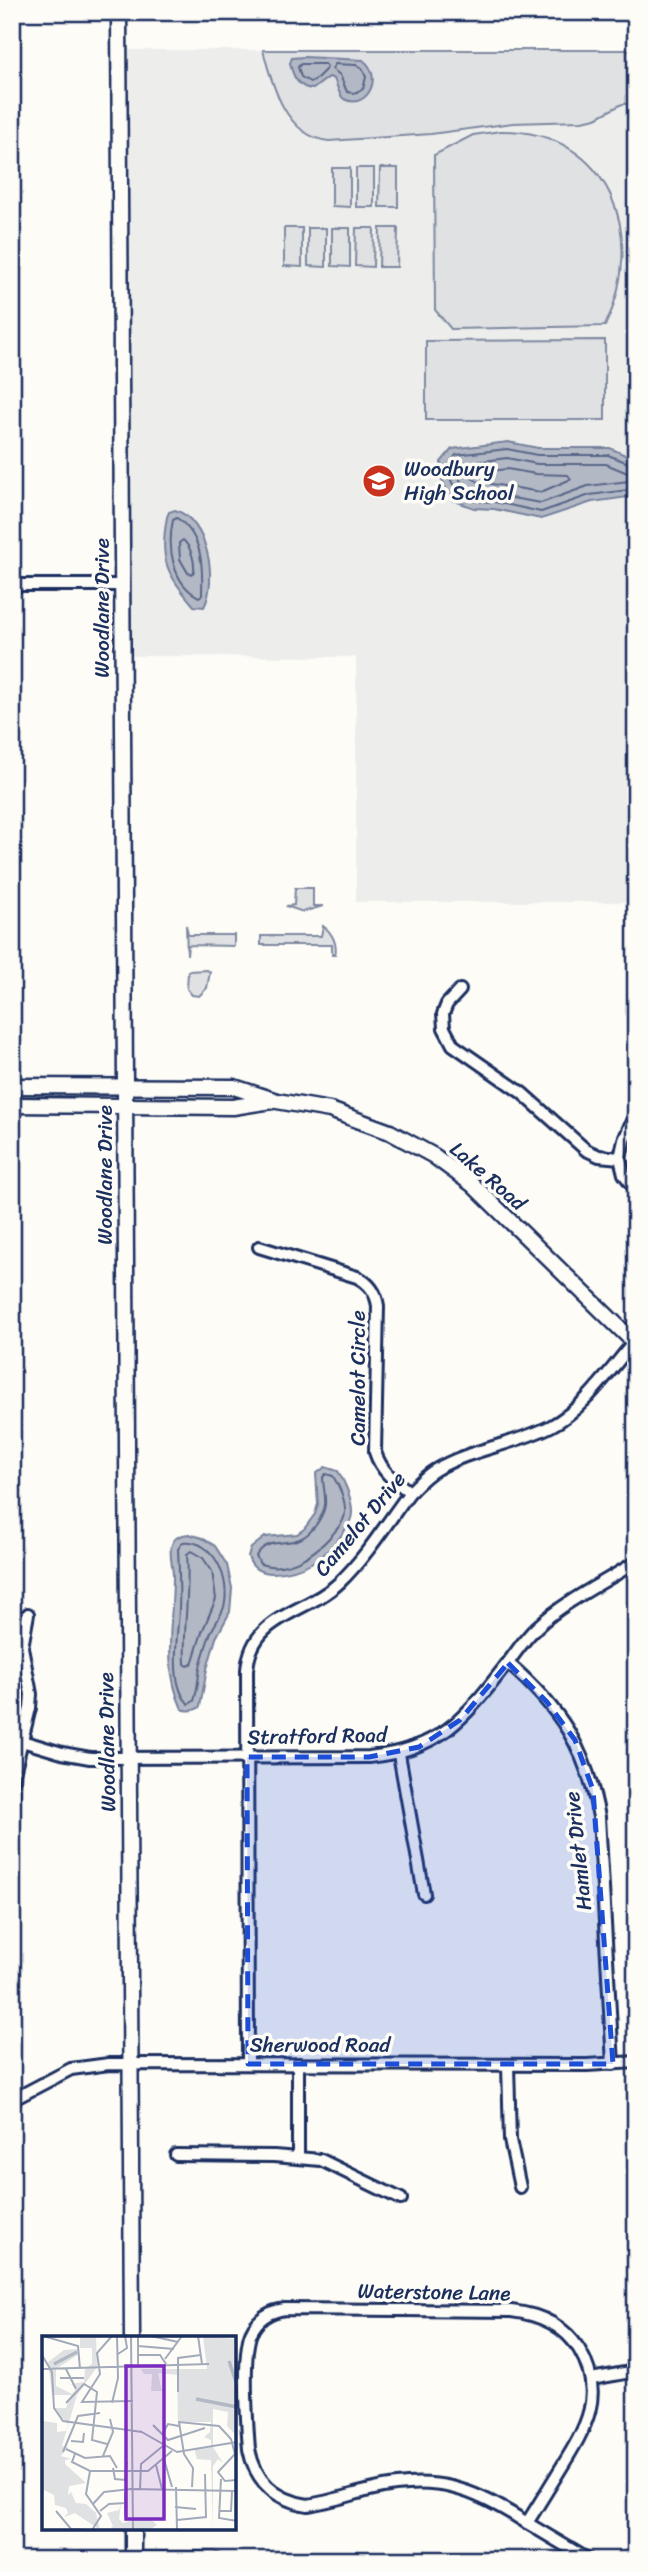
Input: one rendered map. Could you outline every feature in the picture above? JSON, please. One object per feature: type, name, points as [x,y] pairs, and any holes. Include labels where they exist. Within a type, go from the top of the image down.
[{"type":"street","name":"Woodlane Drive","points":[[119,12],[132,2336]]},
{"type":"street","points":[[12,585],[122,585]]},
{"type":"street","points":[[460,990],[446,1006],[443,1014],[446,1032],[453,1045],[529,1097],[586,1150],[599,1156],[620,1158]]},
{"type":"street","name":"Lake Road","points":[[12,1086],[234,1087],[277,1101],[319,1107],[390,1132],[434,1156],[472,1184],[635,1343]]},
{"type":"street","name":"Lake Road","points":[[12,1105],[233,1107],[277,1101]]},
{"type":"street","points":[[636,1112],[624,1140],[620,1158],[624,1174],[636,1190]]},
{"type":"street","name":"Camelot Circle","points":[[259,1247],[357,1277],[364,1280],[375,1293],[378,1306],[375,1452],[386,1474],[410,1492]]},
{"type":"street","name":"Camelot Drive","points":[[248,2064],[247,1670],[252,1646],[268,1626],[322,1596],[342,1580],[410,1492],[434,1471],[540,1432],[565,1418],[635,1343]]},
{"type":"street","name":"Stratford Road","points":[[18,1740],[90,1758],[369,1757],[399,1754],[440,1736],[460,1720],[537,1627],[636,1562]]},
{"type":"street","points":[[12,1880],[13,1777],[18,1740],[31,1694],[22,1647],[28,1614]]},
{"type":"street","name":"Hamlet Drive","points":[[508,1663],[539,1692],[575,1740],[593,1790],[598,1817],[613,2064]]},
{"type":"street","points":[[399,1754],[424,1894]]},
{"type":"street","name":"Sherwood Road","points":[[12,2099],[71,2069],[88,2065],[508,2065],[636,2062]]},
{"type":"street","points":[[298,2064],[298,2158]]},
{"type":"street","points":[[508,2065],[510,2140],[520,2188]]},
{"type":"street","points":[[176,2155],[323,2160],[401,2199]]},
{"type":"street","name":"Waterstone Lane","points":[[589,2560],[495,2502],[477,2494],[432,2483],[412,2482],[391,2486],[322,2504],[294,2503],[280,2497],[259,2477],[252,2462],[247,2420],[248,2345],[251,2334],[264,2316],[285,2309],[525,2312],[554,2324],[567,2334],[585,2360],[592,2379]]},
{"type":"street","points":[[527,2523],[583,2433],[591,2407],[592,2379],[636,2371]]},
{"type":"street","points":[[236,2402],[247,2402]]},
{"type":"street","points":[[236,2420],[247,2420]]},
{"type":"street","points":[[133,2530],[133,2560]]},
{"type":"highlighted area","points":[[508,1663],[547,1702],[575,1740],[593,1790],[613,2064],[248,2064],[247,1757],[369,1757],[419,1747],[460,1720]]},
{"type":"shaded area","name":"Woodbury High School","points":[[119,50],[636,50],[636,902],[356,902],[356,657],[123,656]]},
{"type":"shaded area","points":[[263,50],[636,50],[636,104],[622,104],[596,118],[582,121],[513,123],[431,134],[329,141],[314,137],[292,120],[276,93]]},
{"type":"shaded area","points":[[501,131],[539,135],[570,149],[594,169],[610,195],[620,225],[622,258],[617,292],[605,326],[451,329],[435,310],[434,155],[473,135]]},
{"type":"shaded area","points":[[332,168],[350,168],[350,207],[332,206]]},
{"type":"shaded area","points":[[356,168],[374,168],[374,207],[356,207]]},
{"type":"shaded area","points":[[380,168],[398,168],[398,207],[379,207]]},
{"type":"shaded area","points":[[284,228],[302,228],[302,267],[284,266]]},
{"type":"shaded area","points":[[308,228],[326,228],[326,267],[308,266]]},
{"type":"shaded area","points":[[332,228],[350,228],[350,267],[332,266]]},
{"type":"shaded area","points":[[356,228],[374,228],[373,267],[355,266]]},
{"type":"shaded area","points":[[380,228],[398,228],[397,267],[379,267]]},
{"type":"shaded area","points":[[605,340],[605,420],[426,420],[426,341]]},
{"type":"shaded area","points":[[295,888],[313,888],[313,906],[323,906],[303,912],[286,906],[294,905]]},
{"type":"shaded area","points":[[186,925],[188,935],[234,935],[234,946],[188,945],[187,955]]},
{"type":"shaded area","points":[[323,926],[334,939],[335,955],[332,955],[332,945],[261,945],[261,936],[321,936]]},
{"type":"shaded area","points":[[188,971],[210,972],[207,988],[199,996],[192,995],[187,989]]},
{"type":"shaded area","points":[[133,2551],[215,2551],[231,2560],[133,2560]]},
{"type":"water","points":[[292,58],[363,60],[372,75],[370,90],[359,100],[352,101],[342,97],[334,79],[329,77],[313,89],[300,84],[290,63]]},
{"type":"water","points":[[508,442],[538,448],[610,448],[636,460],[636,496],[592,502],[541,519],[494,509],[474,508],[452,500],[441,478],[441,462],[452,449]]},
{"type":"water","points":[[175,510],[186,516],[195,526],[207,552],[210,582],[204,607],[194,606],[171,575],[167,565],[164,544],[167,517],[169,512]]},
{"type":"water","points":[[325,1467],[338,1471],[346,1485],[352,1512],[344,1532],[325,1554],[305,1566],[276,1573],[258,1570],[248,1556],[251,1548],[265,1537],[297,1534],[304,1529],[315,1514],[318,1504],[316,1474]]},
{"type":"water","points":[[189,1534],[215,1546],[227,1565],[232,1588],[230,1612],[216,1638],[200,1707],[189,1711],[182,1709],[176,1693],[170,1644],[173,1576],[171,1548],[173,1541],[181,1535]]},
{"type":"place","name":"Woodbury High School","points":[[379,481]]}]
